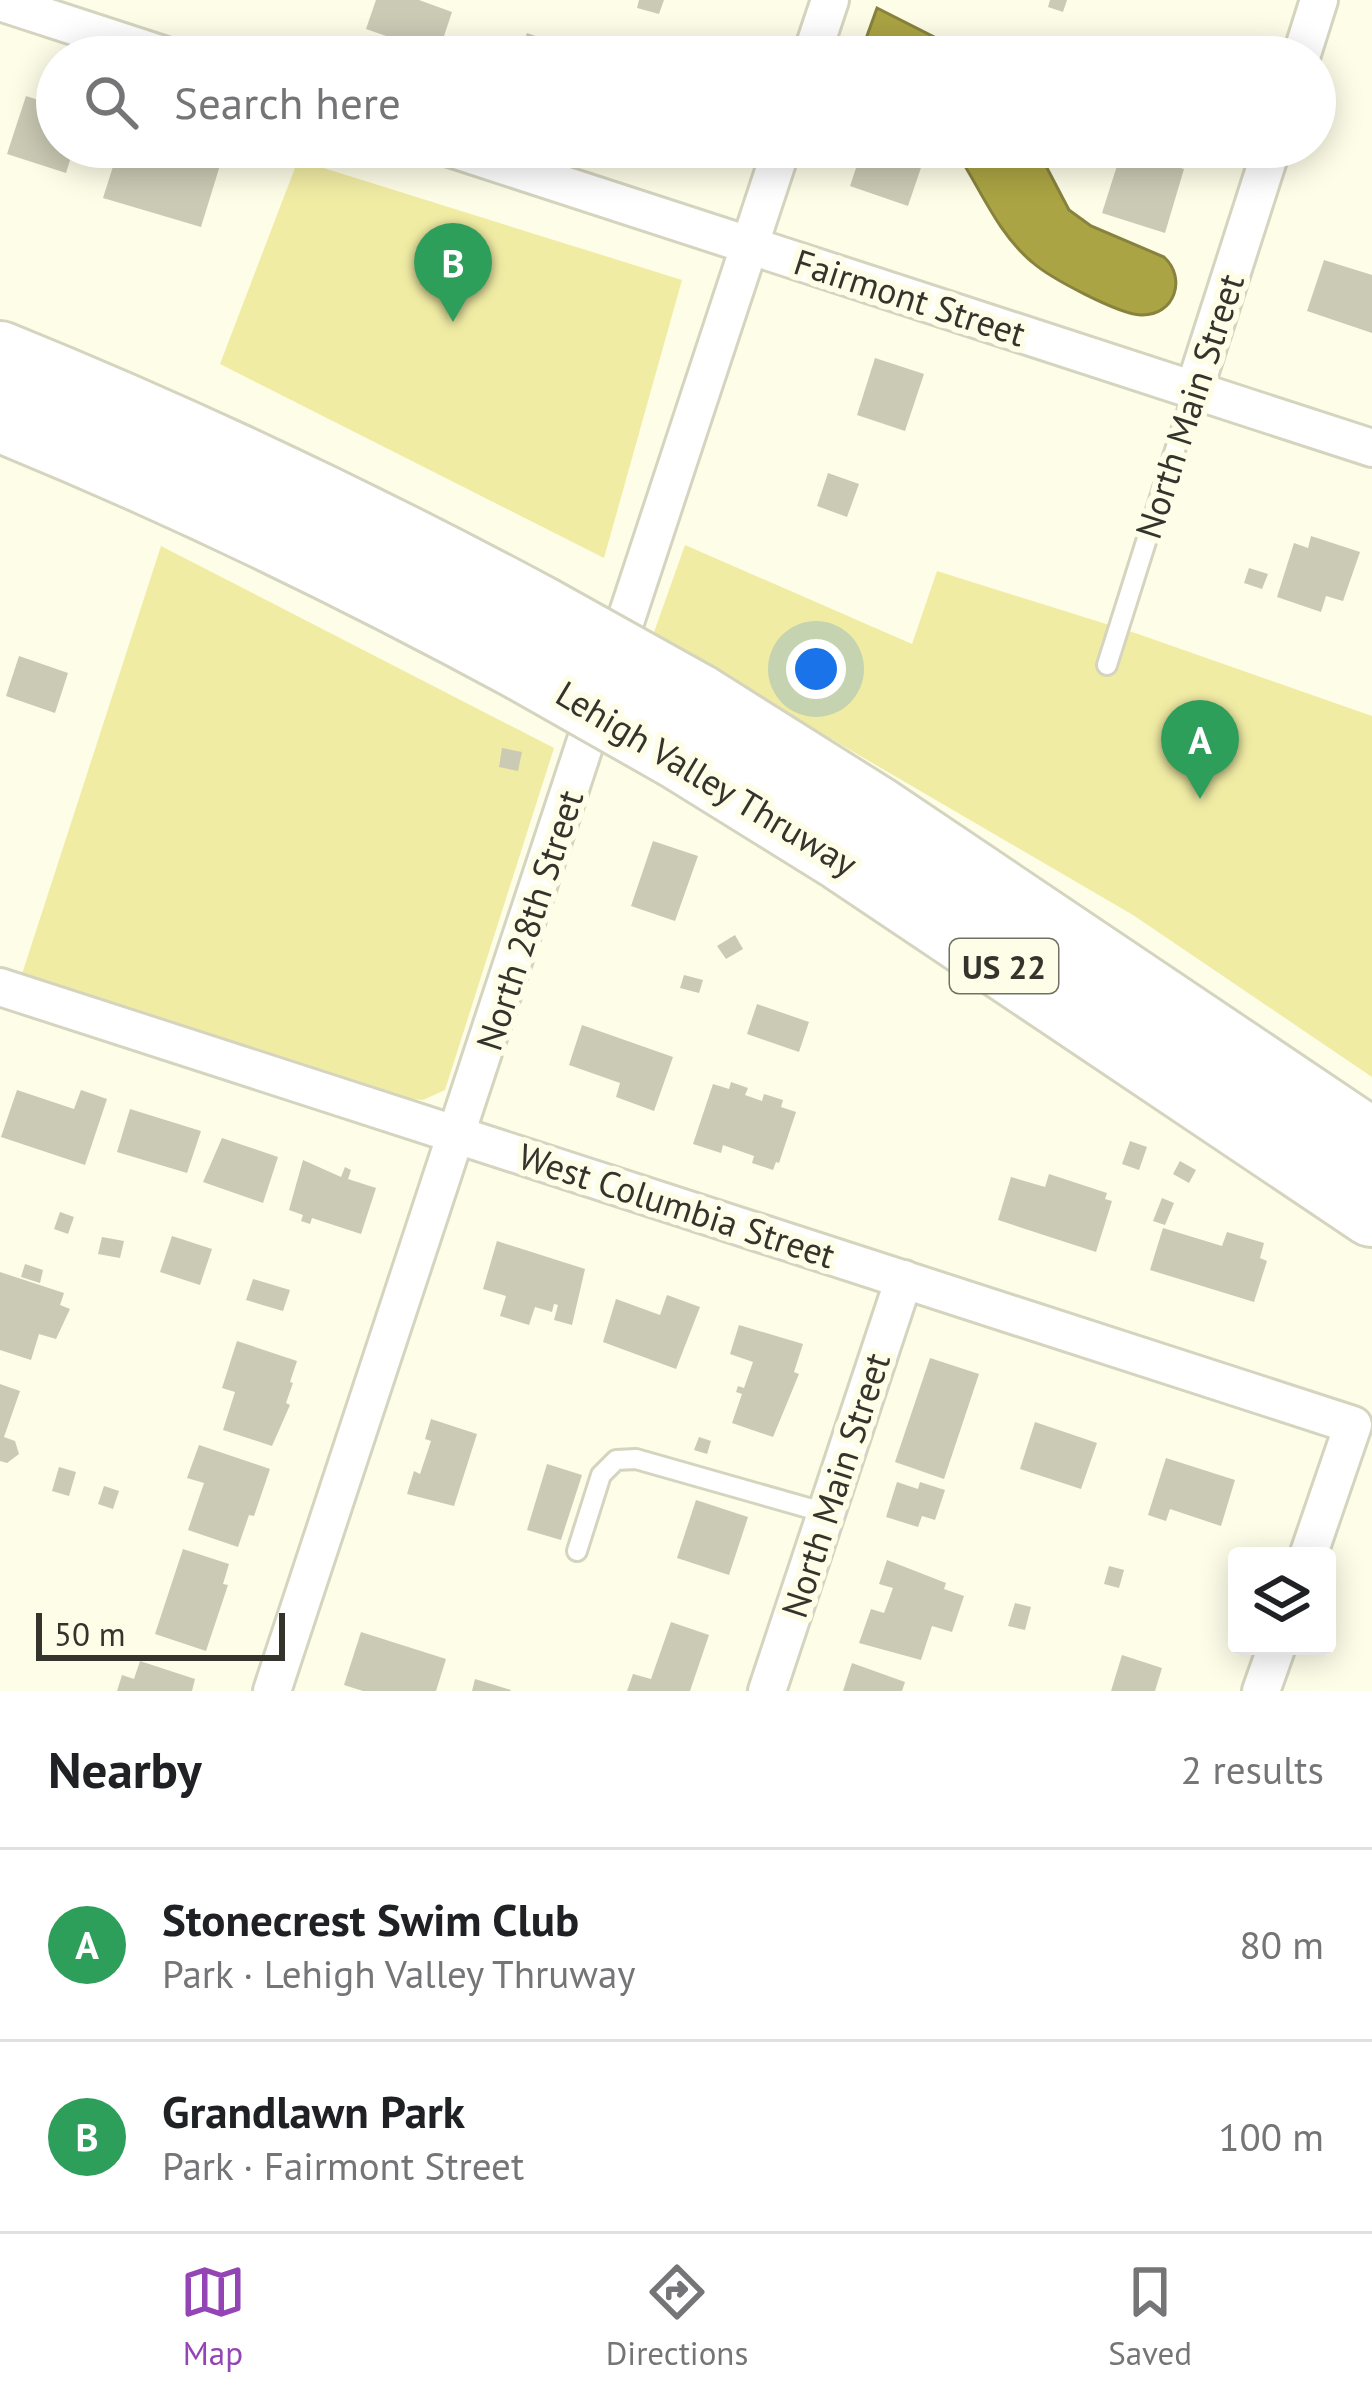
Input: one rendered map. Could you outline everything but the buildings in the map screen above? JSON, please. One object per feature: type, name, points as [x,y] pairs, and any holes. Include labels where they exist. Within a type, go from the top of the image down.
[{"type":"highway","name":"Lehigh Valley Thruway","points":[[0,355],[217,447],[435,553],[531,638]]},
{"type":"highway","name":"Lehigh Valley Thruway","points":[[0,418],[236,521],[531,638],[687,726],[874,809],[1372,1143]]},
{"type":"highway","name":"Lehigh Valley Thruway","points":[[687,726],[843,858],[1372,1214]]},
{"type":"street","points":[[818,36],[830,0]]},
{"type":"street","points":[[1308,36],[1319,0]]},
{"type":"street","points":[[0,2],[104,36]]},
{"type":"street","name":"Fairmont Street","points":[[512,168],[1372,448]]},
{"type":"street","name":"North 28th Street","points":[[272,1691],[775,168]]},
{"type":"street","name":"North Main Street","points":[[1194,390],[1265,168]]},
{"type":"street","name":"West Columbia Street","points":[[3,998],[458,1135],[1353,1425],[1311,1547]]},
{"type":"street","name":"North Main Street","points":[[767,1691],[904,1279]]},
{"type":"street","points":[[1262,1691],[1274,1655]]},
{"type":"lane","name":"North Main Street","points":[[1107,665],[1194,390]]},
{"type":"lane","points":[[577,1551],[601,1475],[616,1460],[636,1459],[826,1513]]},
{"type":"shaded area","points":[[877,8],[932,36],[867,36]]},
{"type":"shaded area","points":[[295,168],[324,168],[682,280],[604,558],[220,364]]},
{"type":"shaded area","points":[[966,168],[1047,168],[1069,210],[1091,226],[1164,257],[1175,275],[1174,294],[1162,309],[1141,315],[1085,294],[1041,269],[1019,250]]},
{"type":"shaded area","points":[[685,545],[912,644],[937,571],[1138,634],[1372,716],[1372,1077],[1133,915],[653,635]]},
{"type":"shaded area","points":[[161,546],[554,748],[445,1090],[423,1100],[404,1098],[22,974]]},
{"type":"place","name":"Grandlawn Park","points":[[453,322]]},
{"type":"place","name":"Stonecrest Swim Club","points":[[1200,799]]}]
